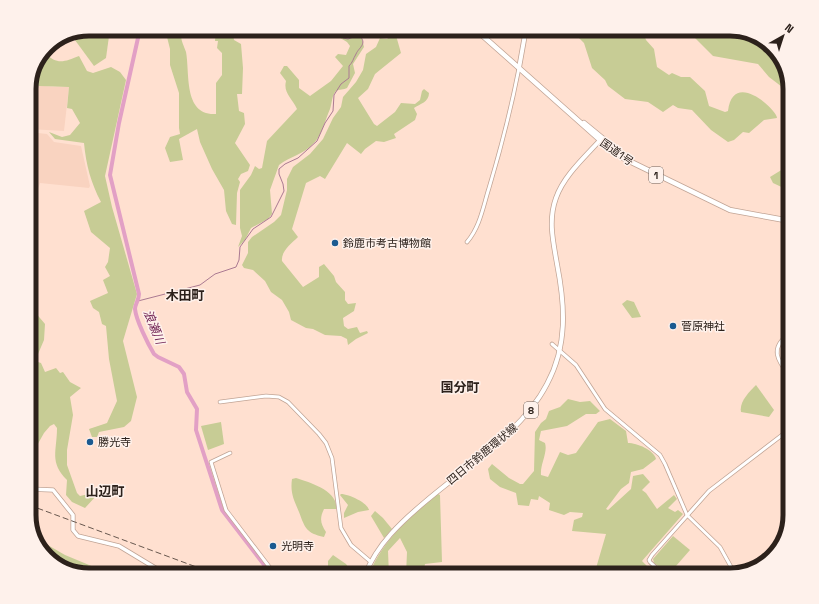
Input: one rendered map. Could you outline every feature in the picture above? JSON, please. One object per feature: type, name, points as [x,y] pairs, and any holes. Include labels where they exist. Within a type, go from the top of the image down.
[{"type":"highway","name":"国道1号","points":[[484,36],[601,139],[629,160],[730,210],[783,219]]},
{"type":"highway","name":"国道1号","points":[[485,36],[490,41]]},
{"type":"main road","points":[[519,66],[525,36]]},
{"type":"main road","name":"四日市鈴鹿環状線","points":[[368,568],[382,545],[405,518],[509,432],[528,413],[548,383],[560,350],[564,324],[563,304],[551,227],[552,210],[562,185],[601,139]]},
{"type":"main road","points":[[36,489],[51,490],[55,492],[73,514],[73,530],[78,536],[119,546],[156,568]]},
{"type":"street","points":[[467,242],[476,231],[507,126],[519,66]]},
{"type":"street","points":[[783,338],[781,340],[777,353],[779,362],[783,367]]},
{"type":"street","points":[[552,344],[578,368],[603,407],[628,426],[640,440],[663,459],[687,515],[720,547],[732,568]]},
{"type":"street","points":[[220,402],[266,396],[279,397],[288,402],[319,434],[326,443],[332,458],[341,528],[351,545],[371,562]]},
{"type":"street","points":[[656,568],[650,562],[650,558],[687,515],[714,488],[783,434]]},
{"type":"street","points":[[230,453],[213,460],[211,464],[224,504],[232,520],[246,534],[270,568]]},
{"type":"shaded area","points":[[36,85],[69,87],[64,131],[36,129]]},
{"type":"shaded area","points":[[36,133],[47,134],[54,142],[81,146],[90,186],[89,188],[40,183],[37,192]]},
{"type":"green space","points":[[89,36],[109,36],[106,58],[94,66],[74,38]]},
{"type":"green space","points":[[167,36],[181,36],[186,52],[190,92],[193,101],[198,108],[205,113],[216,114],[216,83],[222,75],[222,53],[217,48],[218,41],[215,41],[215,36],[233,36],[234,40],[241,44],[243,68],[242,94],[237,94],[239,111],[244,113],[245,124],[235,143],[250,165],[248,171],[241,174],[238,179],[240,182],[237,193],[236,225],[232,224],[226,211],[224,190],[212,169],[200,142],[197,129],[179,139],[183,160],[170,162],[165,148],[170,137],[180,134],[179,93],[170,65],[170,49]]},
{"type":"green space","points":[[337,36],[343,36],[345,38],[358,36],[362,39],[364,47],[353,64],[355,73],[347,88],[336,91],[324,126],[315,142],[302,153],[279,165],[270,190],[272,214],[268,219],[251,228],[245,240],[238,247],[242,236],[240,228],[240,190],[251,175],[255,166],[259,169],[262,168],[267,141],[297,109],[287,92],[285,85],[286,81],[280,73],[284,66],[287,66],[299,80],[299,88],[310,96],[331,81],[343,66],[335,57],[338,54],[346,55],[350,46],[347,42]]},
{"type":"green space","points":[[390,36],[396,36],[401,53],[375,74],[368,89],[358,98],[374,124],[377,126],[395,112],[401,103],[415,104],[420,100],[424,89],[429,93],[428,99],[414,108],[417,114],[415,120],[394,134],[396,138],[384,142],[376,141],[361,154],[347,143],[325,179],[320,176],[306,183],[292,229],[298,237],[287,248],[282,257],[282,261],[303,287],[319,277],[319,267],[324,264],[345,292],[345,300],[348,304],[356,303],[354,311],[343,318],[344,326],[348,329],[357,327],[360,333],[367,331],[368,333],[348,345],[347,339],[341,336],[325,335],[313,329],[306,328],[291,320],[289,312],[282,300],[271,292],[265,281],[253,270],[244,268],[242,265],[248,253],[248,242],[252,237],[274,222],[281,215],[287,190],[287,179],[293,167],[310,154],[323,139],[333,118],[341,107],[343,97],[356,82],[363,70],[366,54],[376,47],[380,38],[387,39]]},
{"type":"green space","points":[[577,36],[645,36],[654,49],[657,67],[669,75],[672,73],[681,77],[690,77],[705,91],[709,106],[725,112],[728,111],[732,99],[738,93],[746,93],[763,101],[777,118],[764,120],[749,133],[743,132],[734,140],[728,142],[711,130],[692,110],[678,108],[673,105],[663,112],[648,102],[625,99],[608,86],[605,80],[592,68],[584,43]]},
{"type":"green space","points":[[693,36],[737,36],[753,41],[763,48],[763,56],[771,56],[778,66],[783,88],[769,77],[758,64],[713,56]]},
{"type":"green space","points":[[48,56],[57,61],[65,61],[79,56],[87,71],[93,73],[111,67],[120,72],[126,80],[105,176],[112,207],[137,294],[123,341],[137,397],[131,421],[124,427],[99,432],[97,437],[92,437],[89,429],[107,423],[117,401],[109,359],[106,326],[102,324],[99,312],[93,308],[90,301],[108,293],[103,280],[110,276],[105,267],[108,262],[110,248],[91,232],[84,211],[101,202],[94,188],[86,159],[84,143],[55,139],[49,132],[62,137],[70,135],[80,123],[72,109],[67,108],[69,87],[39,86],[36,84],[38,75],[41,66]]},
{"type":"green space","points":[[783,169],[783,188],[773,183],[770,177]]},
{"type":"green space","points":[[627,300],[634,302],[641,317],[632,318],[622,304]]},
{"type":"green space","points":[[36,313],[45,324],[44,340],[38,354],[38,362],[41,363],[45,372],[56,368],[60,373],[63,372],[70,382],[81,388],[70,397],[73,415],[67,450],[67,465],[77,493],[80,496],[93,493],[96,496],[85,508],[72,502],[66,495],[67,480],[61,474],[56,462],[55,450],[57,428],[54,424],[44,433],[36,447],[36,410],[38,407],[36,403]]},
{"type":"green space","points":[[756,385],[774,410],[769,417],[741,412],[743,401]]},
{"type":"green space","points":[[568,399],[580,402],[590,401],[600,411],[596,414],[586,414],[567,426],[541,431],[539,440],[545,443],[546,447],[541,475],[548,477],[560,452],[568,455],[576,453],[598,422],[610,419],[626,431],[628,443],[636,444],[649,450],[655,456],[656,459],[643,469],[631,472],[629,483],[621,489],[606,509],[608,510],[631,489],[633,476],[643,474],[650,482],[642,490],[646,493],[657,509],[674,495],[677,499],[668,508],[675,512],[678,510],[683,514],[642,561],[649,568],[596,568],[606,534],[572,531],[574,520],[582,517],[583,513],[570,512],[564,515],[549,510],[550,503],[539,496],[538,500],[531,499],[529,506],[518,505],[516,493],[500,487],[490,479],[488,469],[492,464],[509,478],[523,484],[534,471],[535,432],[541,423],[546,419],[549,411],[560,407]]},
{"type":"green space","points":[[221,422],[224,444],[208,450],[201,426]]},
{"type":"green space","points":[[296,478],[322,488],[333,497],[336,503],[336,509],[324,509],[322,513],[321,521],[326,532],[324,537],[310,532],[303,522],[292,492],[292,479]]},
{"type":"green space","points":[[438,494],[440,495],[442,562],[425,564],[424,568],[406,568],[407,552],[400,538],[388,551],[389,568],[372,568],[389,540],[407,520]]},
{"type":"green space","points":[[340,495],[358,499],[368,507],[369,510],[358,512],[344,518],[344,513],[348,505]]},
{"type":"green space","points":[[375,511],[392,529],[384,538],[371,516]]},
{"type":"green space","points":[[673,536],[690,550],[674,568],[661,568],[654,563],[653,559]]},
{"type":"green space","points":[[44,543],[65,555],[96,568],[79,567],[66,563],[57,557]]},
{"type":"green space","points":[[333,555],[346,564],[349,568],[328,568],[328,561]]},
{"type":"waterway","name":"浪瀬川","points":[[138,36],[119,123],[110,175],[139,294],[135,307],[136,314],[154,354],[179,367],[184,374],[187,392],[197,409],[196,430],[222,510],[267,568]]},
{"type":"waterway","points":[[342,36],[343,38],[348,39],[356,36]]},
{"type":"waterway","points":[[138,301],[200,285],[215,274],[236,267],[239,260],[240,247],[253,229],[271,217],[284,191],[279,169],[285,164],[298,158],[317,141],[325,123],[333,111],[334,95],[341,84],[349,78],[349,66],[363,43],[360,36]]},
{"type":"railway","points":[[36,508],[199,568]]},
{"type":"place","name":"鈴鹿市考古博物館","points":[[335,243]]},
{"type":"place","name":"菅原神社","points":[[673,326]]},
{"type":"place","name":"勝光寺","points":[[90,442]]},
{"type":"place","name":"光明寺","points":[[273,546]]},
{"type":"district","name":"木田町","points":[[185,295]]},
{"type":"district","name":"国分町","points":[[460,387]]},
{"type":"district","name":"山辺町","points":[[105,491]]}]
